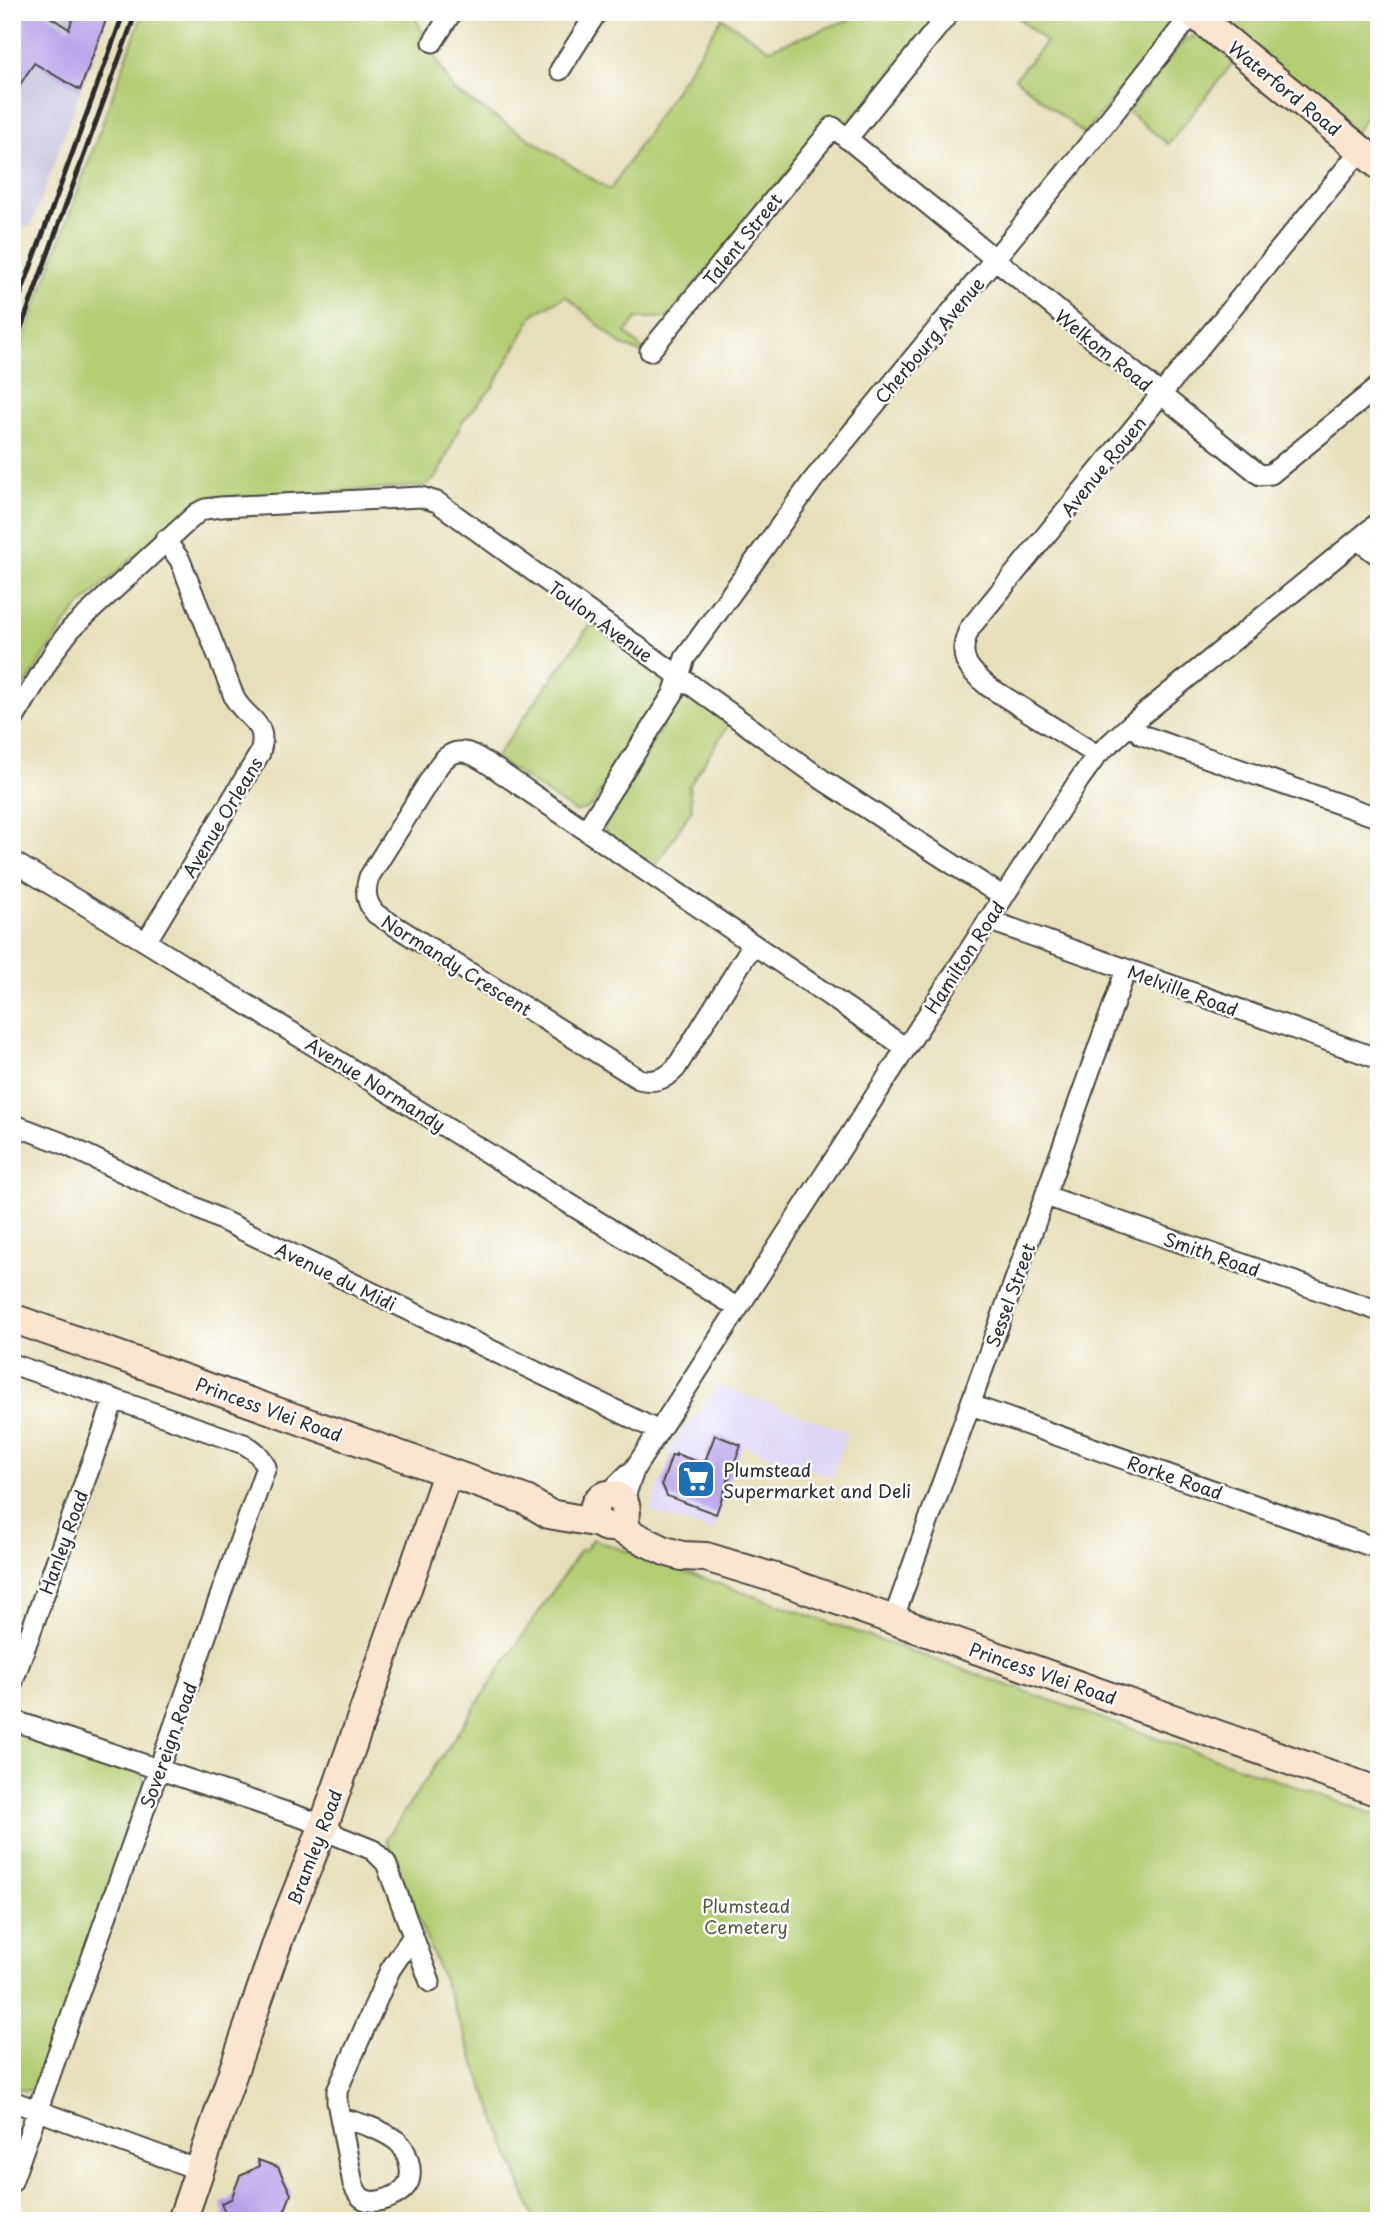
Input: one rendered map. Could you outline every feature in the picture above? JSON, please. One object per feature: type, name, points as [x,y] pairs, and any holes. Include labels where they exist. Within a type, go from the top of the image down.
[{"type":"street","points":[[433,42],[452,12]]},
{"type":"street","points":[[560,70],[597,12]]},
{"type":"street","name":"Talent Street","points":[[650,351],[840,133],[950,12]]},
{"type":"street","name":"Waterford Road","points":[[1193,13],[1370,158]]},
{"type":"street","name":"Cherbourg Avenue","points":[[679,676],[685,659],[813,480],[994,261],[1193,13]]},
{"type":"street","name":"Welkom Road","points":[[840,133],[1256,473],[1265,476],[1275,471],[1379,386]]},
{"type":"street","name":"Avenue Rouen","points":[[1097,755],[983,682],[964,659],[964,639],[970,628],[1160,396],[1370,158]]},
{"type":"street","name":"Toulon Avenue","points":[[12,722],[55,650],[71,629],[197,513],[213,508],[427,498],[437,502],[823,780],[1002,896]]},
{"type":"street","name":"Hamilton Road","points":[[611,1509],[1002,896],[1097,755],[1131,724],[1379,523]]},
{"type":"street","name":"Avenue Orleans","points":[[146,942],[260,754],[263,744],[263,734],[257,721],[235,699],[180,560],[165,540]]},
{"type":"street","points":[[1357,540],[1379,556]]},
{"type":"street","points":[[586,830],[673,694],[679,676]]},
{"type":"street","points":[[1131,724],[1142,735],[1379,818]]},
{"type":"street","name":"Normandy Crescent","points":[[752,944],[676,1068],[661,1079],[646,1081],[376,914],[366,898],[366,891],[369,877],[443,759],[456,752],[471,753],[586,830],[905,1048]]},
{"type":"street","name":"Avenue Normandy","points":[[12,861],[738,1308]]},
{"type":"street","name":"Melville Road","points":[[988,920],[1379,1059]]},
{"type":"street","name":"Sessel Street","points":[[893,1620],[1126,970]]},
{"type":"street","name":"Avenue du Midi","points":[[12,1124],[62,1143],[659,1431]]},
{"type":"street","name":"Smith Road","points":[[1046,1196],[1379,1311]]},
{"type":"street","name":"Princess Vlei Road","points":[[12,1318],[526,1500],[611,1509],[665,1551],[682,1556],[706,1557],[775,1578],[1379,1792]]},
{"type":"street","points":[[12,1364],[114,1400]]},
{"type":"street","name":"Hanley Road","points":[[12,1684],[114,1400]]},
{"type":"street","name":"Sovereign Road","points":[[12,2182],[266,1467],[261,1457],[244,1444],[114,1400]]},
{"type":"street","name":"Rorke Road","points":[[971,1405],[1379,1549]]},
{"type":"street","name":"Bramley Road","points":[[182,2221],[280,1935],[324,1825],[447,1474]]},
{"type":"street","points":[[12,1720],[324,1825],[338,1836],[373,1850],[382,1858],[429,1982]]},
{"type":"street","points":[[341,2118],[359,2123],[399,2142],[408,2161],[408,2182],[404,2188],[392,2197],[380,2201],[360,2197],[353,2184],[337,2102],[337,2091],[390,1970],[413,1936]]},
{"type":"street","points":[[12,2101],[199,2170]]},
{"type":"shaded area","points":[[12,12],[109,12],[31,227],[22,225],[12,251]]},
{"type":"shaded area","points":[[718,1385],[848,1432],[832,1477],[743,1445],[713,1532],[650,1511],[671,1455],[667,1453],[686,1424],[689,1425]]},
{"type":"green space","points":[[143,12],[412,12],[453,90],[610,190],[722,18],[769,49],[870,12],[942,12],[846,126],[826,114],[818,122],[817,137],[667,318],[637,318],[626,333],[644,351],[642,354],[620,344],[566,296],[534,314],[493,387],[462,422],[437,477],[425,486],[272,496],[203,497],[195,501],[80,606],[12,706],[12,372]]},
{"type":"green space","points":[[1011,12],[1173,12],[1172,27],[1084,134],[1015,78],[1046,42]]},
{"type":"green space","points":[[1207,12],[1379,12],[1379,100],[1355,133]]},
{"type":"green space","points":[[1199,34],[1236,59],[1168,144],[1127,111],[1184,40]]},
{"type":"green space","points":[[591,624],[655,671],[662,680],[663,692],[592,805],[575,812],[495,758]]},
{"type":"green space","points":[[684,700],[696,700],[729,724],[689,786],[692,809],[655,867],[609,836],[603,821],[674,708]]},
{"type":"green space","name":"Plumstead Cemetery","points":[[592,1539],[1379,1816],[1379,2221],[535,2221],[386,1839],[581,1549],[585,1550]]},
{"type":"green space","points":[[16,1730],[140,1773],[145,1782],[36,2088],[26,2091],[12,2087],[12,1731]]},
{"type":"building","points":[[12,12],[42,12],[69,29],[75,12],[109,12],[80,90],[34,63],[12,97]]},
{"type":"building","name":"Plumstead Supermarket and Deli","points":[[715,1435],[741,1445],[716,1514],[667,1496],[662,1484],[672,1455],[704,1464]]},
{"type":"building","points":[[258,2160],[278,2167],[291,2194],[281,2221],[222,2221],[225,2213],[221,2203],[231,2199],[240,2176],[259,2166]]},
{"type":"railway","points":[[12,318],[124,12]]},
{"type":"railway","points":[[12,353],[136,12]]},
{"type":"place","name":"Plumstead Supermarket and Deli","points":[[696,1479]]}]
